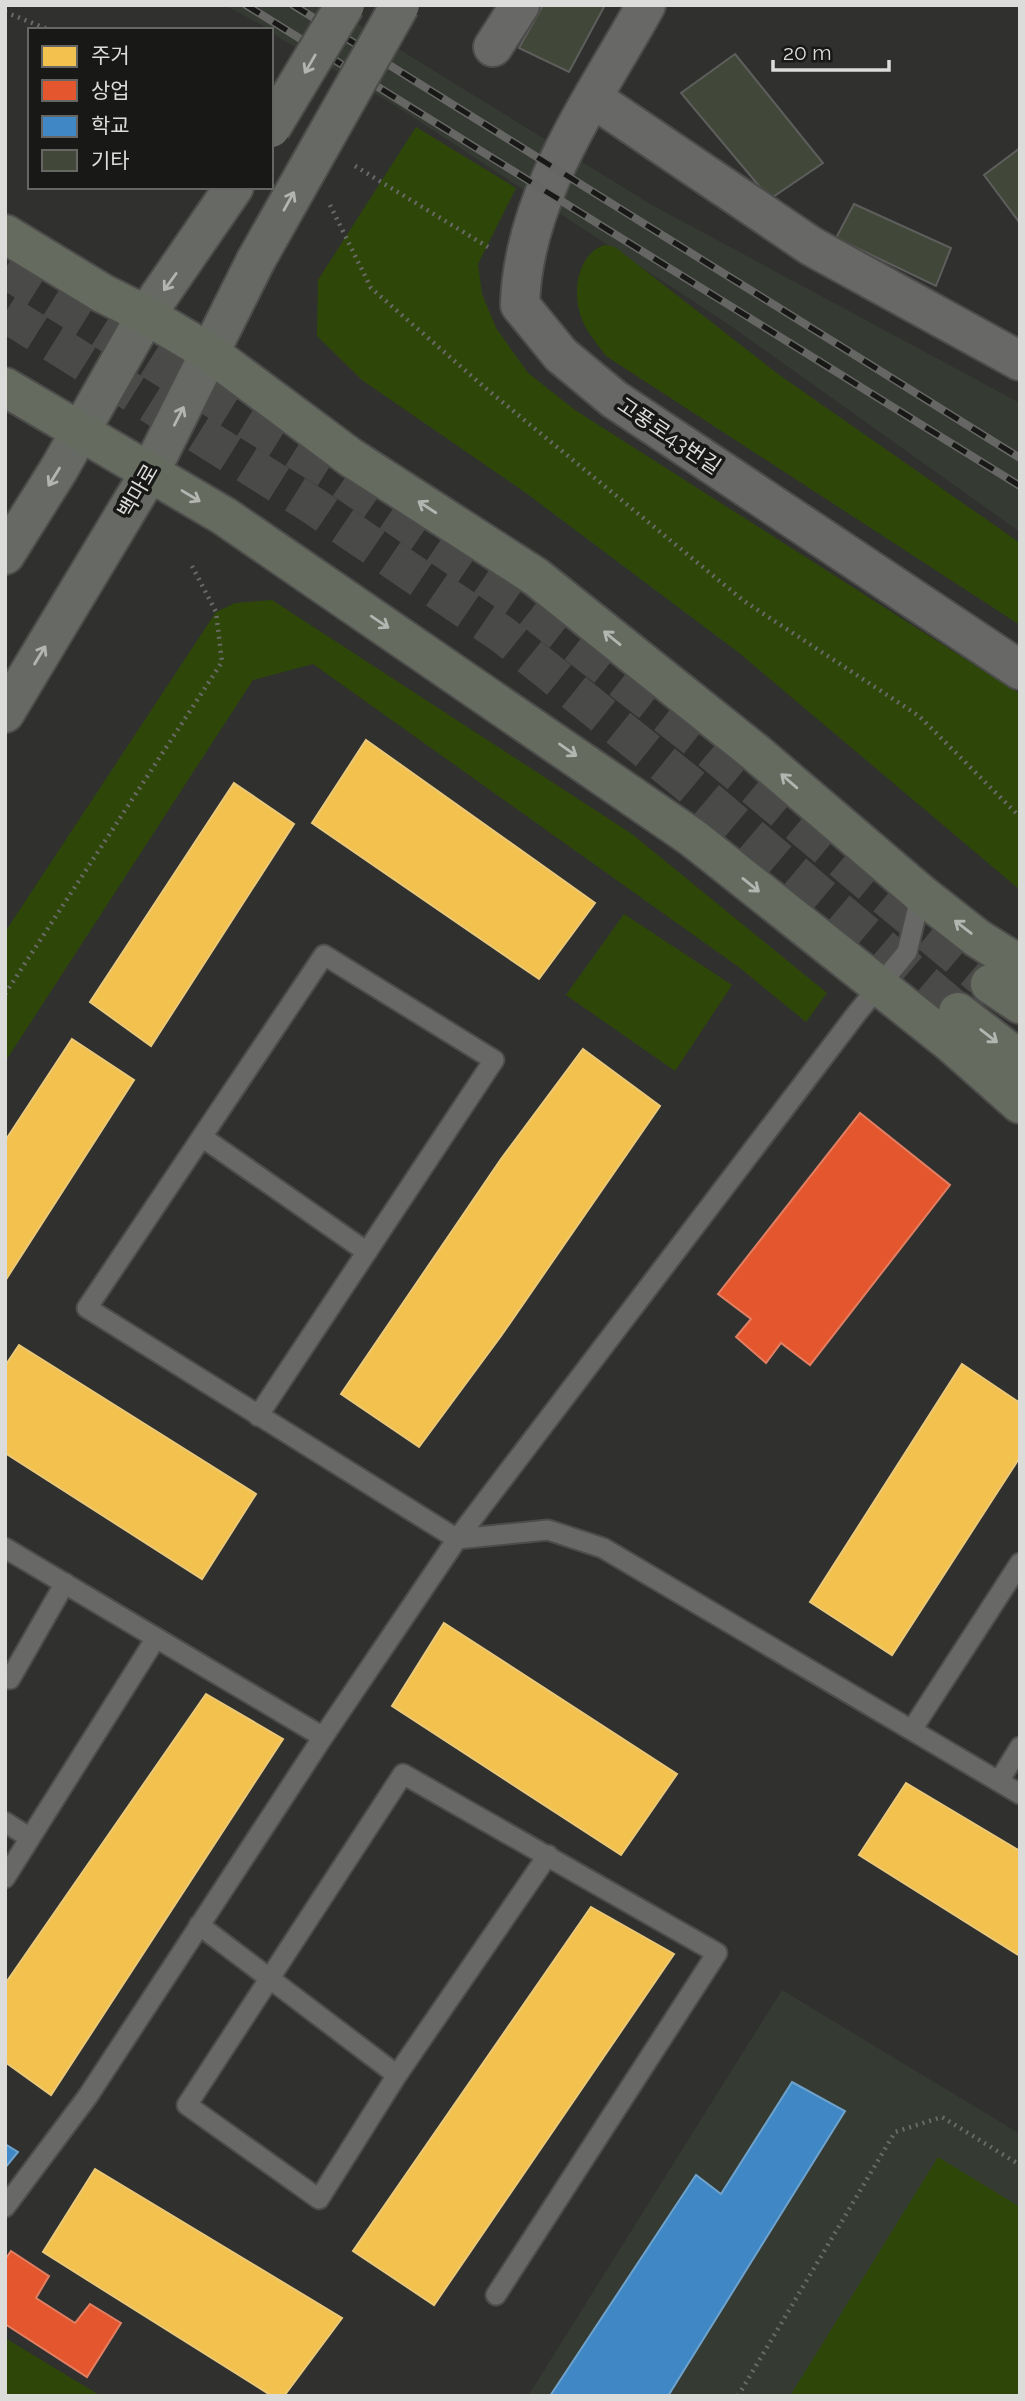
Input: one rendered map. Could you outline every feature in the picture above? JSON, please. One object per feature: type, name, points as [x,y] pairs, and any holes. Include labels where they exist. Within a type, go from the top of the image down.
[{"type":"main road","points":[[273,125],[345,5]]},
{"type":"main road","name":"백마로","points":[[5,713],[150,472],[256,260],[400,5]]},
{"type":"main road","points":[[5,555],[146,314],[233,189]]},
{"type":"main road","points":[[5,234],[102,293],[146,314],[210,353],[350,457],[536,577],[756,753],[920,894],[977,938],[1010,985]]},
{"type":"main road","points":[[5,387],[224,516],[693,838],[951,1043],[1020,1104]]},
{"type":"main road","points":[[958,1012],[1020,1060]]},
{"type":"street","points":[[493,47],[520,5]]},
{"type":"street","name":"고풍로43번길","points":[[646,5],[543,191],[521,268],[520,305],[561,355],[614,399],[1020,670]]},
{"type":"street","points":[[594,99],[811,246],[1020,361]]},
{"type":"lane","points":[[5,2207],[88,2096],[323,1737],[457,1539],[877,986],[907,952],[920,894]]},
{"type":"lane","points":[[258,1416],[494,1060],[324,955],[87,1308],[258,1416],[457,1539],[548,1530],[603,1548],[913,1728],[1020,1794]]},
{"type":"lane","points":[[202,1137],[367,1252]]},
{"type":"lane","points":[[5,1548],[323,1737]]},
{"type":"lane","points":[[913,1728],[1020,1563]]},
{"type":"lane","points":[[10,1679],[65,1583]]},
{"type":"lane","points":[[5,1878],[156,1638]]},
{"type":"lane","points":[[999,1781],[1020,1748]]},
{"type":"lane","points":[[496,2295],[717,1953],[548,1855],[404,1774],[271,1982],[187,2105],[318,2199],[397,2075],[548,1855]]},
{"type":"lane","points":[[5,1822],[30,1838]]},
{"type":"lane","points":[[199,1925],[397,2075]]},
{"type":"path","points":[[5,12],[45,28]]},
{"type":"path","points":[[346,160],[496,254]]},
{"type":"path","points":[[329,202],[371,288],[483,386],[744,601],[919,716],[1020,817]]},
{"type":"path","points":[[5,994],[222,662],[216,612],[192,566]]},
{"type":"path","points":[[738,2396],[895,2132],[942,2117],[1020,2165]]},
{"type":"shaded area","points":[[224,5],[327,5],[652,205],[1020,403],[1020,532],[728,324],[393,104],[273,34],[273,28],[267,28]]},
{"type":"shaded area","points":[[782,1990],[1020,2134],[1020,2396],[528,2396]]},
{"type":"green space","points":[[416,127],[516,188],[478,264],[482,294],[496,328],[528,373],[575,410],[1020,694],[1020,890],[738,652],[526,493],[362,380],[317,336],[318,280]]},
{"type":"green space","points":[[605,245],[615,247],[778,374],[1020,543],[1020,625],[606,356],[584,324],[577,290],[578,278],[587,258]]},
{"type":"green space","points":[[272,600],[632,834],[827,993],[806,1022],[740,968],[313,664],[253,680],[5,1062],[5,932],[216,612],[235,603]]},
{"type":"green space","points":[[624,914],[732,985],[675,1071],[566,995]]},
{"type":"green space","points":[[938,2157],[1020,2207],[1020,2396],[790,2396]]},
{"type":"green space","points":[[5,2338],[101,2396],[5,2396]]},
{"type":"building: 주거","points":[[366,740],[595,903],[539,979],[312,823]]},
{"type":"building: 주거","points":[[234,783],[294,824],[151,1046],[90,1002]]},
{"type":"building: 주거","points":[[72,1039],[134,1080],[5,1281],[5,1141]]},
{"type":"building: 주거","points":[[583,1049],[660,1106],[501,1336],[419,1447],[341,1394],[501,1159]]},
{"type":"building: 주거","points":[[19,1345],[256,1494],[202,1579],[5,1453],[5,1366]]},
{"type":"building: 주거","points":[[962,1364],[1020,1403],[1020,1457],[892,1655],[810,1602]]},
{"type":"building: 주거","points":[[444,1623],[677,1774],[621,1855],[392,1706]]},
{"type":"building: 주거","points":[[206,1694],[283,1739],[51,2095],[5,2062],[5,1984]]},
{"type":"building: 주거","points":[[906,1783],[1020,1851],[1020,1956],[859,1855]]},
{"type":"building: 주거","points":[[591,1907],[674,1954],[434,2305],[353,2251]]},
{"type":"building: 주거","points":[[95,2169],[342,2318],[284,2396],[272,2396],[43,2252]]},
{"type":"building: 상업","points":[[860,1113],[950,1185],[810,1365],[781,1343],[766,1363],[736,1337],[751,1319],[718,1294]]},
{"type":"building: 상업","points":[[11,2251],[49,2276],[36,2298],[75,2323],[90,2304],[121,2323],[87,2377],[5,2324],[5,2260]]},
{"type":"building: 학교","points":[[792,2082],[845,2111],[668,2396],[550,2396],[696,2175],[721,2194]]},
{"type":"building: 학교","points":[[5,2144],[18,2152],[5,2168]]},
{"type":"building: 기타","points":[[543,5],[605,5],[569,72],[519,48]]},
{"type":"building: 기타","points":[[735,54],[823,163],[770,199],[681,93]]},
{"type":"building: 기타","points":[[1020,148],[1020,222],[1019,222],[984,175]]},
{"type":"building: 기타","points":[[854,204],[951,248],[936,286],[836,238]]},
{"type":"tunnel","points":[[5,269],[333,473],[526,605],[709,749],[990,984]]},
{"type":"tunnel","points":[[5,313],[312,505],[503,635],[686,782],[958,1012]]},
{"type":"railway","points":[[246,5],[1020,486]]},
{"type":"railway","points":[[293,5],[1020,458]]}]
